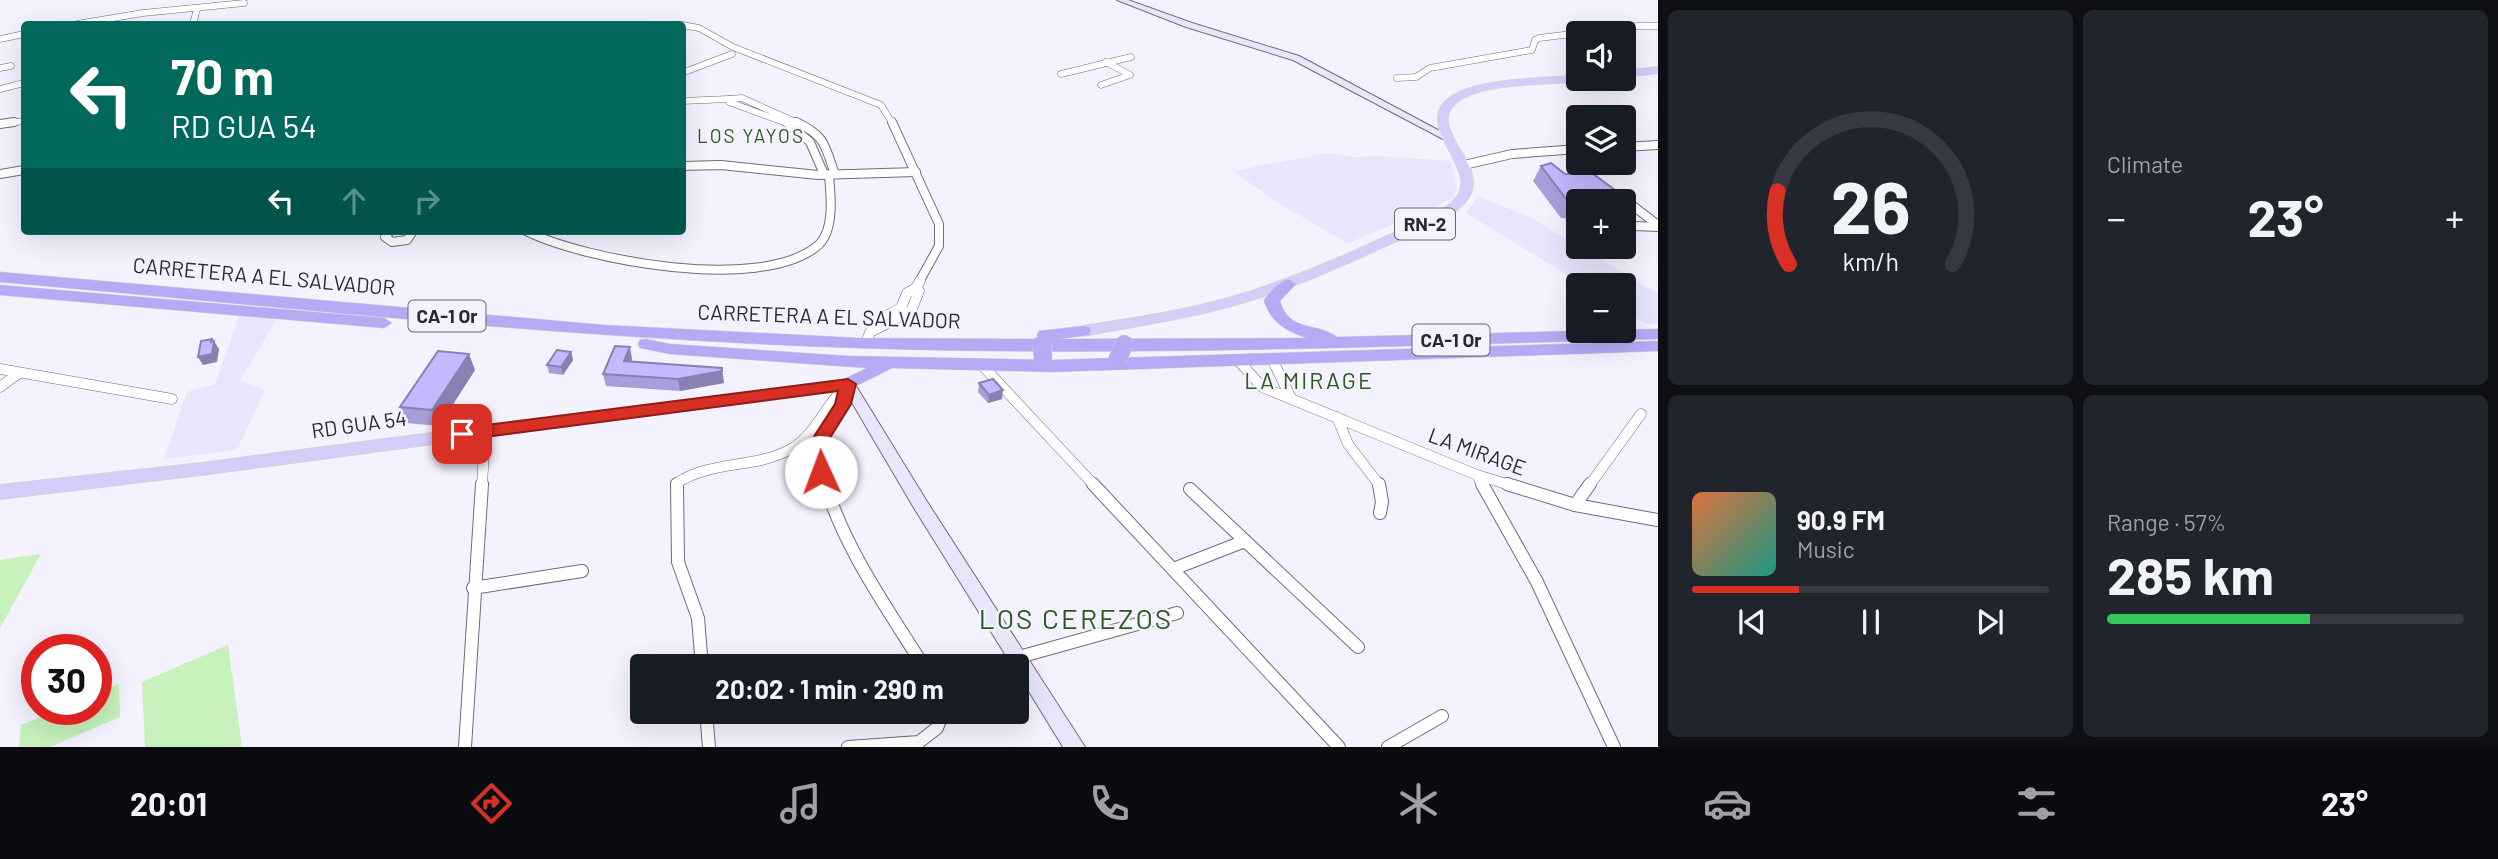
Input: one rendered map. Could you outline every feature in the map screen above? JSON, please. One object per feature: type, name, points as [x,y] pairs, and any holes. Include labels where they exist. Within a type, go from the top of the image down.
[{"type":"highway","name":"CARRETERA A EL SALVADOR","points":[[0,276],[700,337],[894,344],[1356,344],[1658,334]]},
{"type":"highway","points":[[1288,284],[1272,300],[1281,319],[1313,335],[1356,344]]},
{"type":"highway","name":"CARRETERA A EL SALVADOR","points":[[0,289],[646,344],[892,356],[1388,355],[1658,346]]},
{"type":"highway","points":[[700,337],[740,331],[1009,338],[1083,331]]},
{"type":"highway","points":[[1047,352],[1083,331]]},
{"type":"highway","points":[[1009,338],[1047,352],[1115,363],[1388,355]]},
{"type":"highway","points":[[646,344],[670,349],[848,362],[981,364],[1047,352],[1124,343],[1356,344]]},
{"type":"highway","points":[[1115,363],[1124,343]]},
{"type":"highway","points":[[848,362],[860,368],[848,384]]},
{"type":"highway","points":[[848,384],[878,367],[911,364]]},
{"type":"main road","points":[[1636,73],[1658,70]]},
{"type":"main road","points":[[1464,165],[1446,137],[1445,110],[1464,94],[1495,87],[1566,80]]},
{"type":"main road","name":"RN-2","points":[[1083,331],[1237,300],[1288,284],[1437,218],[1457,204],[1466,193],[1468,182],[1464,165]]},
{"type":"main road","name":"RN-2","points":[[1124,343],[1157,318]]},
{"type":"main road","name":"RD GUA 54","points":[[0,492],[191,470],[848,384]]},
{"type":"street","points":[[1121,0],[1189,25],[1296,58],[1446,137]]},
{"type":"street","points":[[95,21],[143,13],[244,3]]},
{"type":"street","points":[[194,21],[197,9]]},
{"type":"street","points":[[686,25],[699,27],[733,47],[881,105],[887,112],[939,225],[940,238],[916,288],[919,291],[911,311],[871,333]]},
{"type":"street","points":[[1397,78],[1416,77],[1430,68],[1532,50],[1535,40],[1539,38],[1637,26],[1658,26]]},
{"type":"street","points":[[0,38],[21,34]]},
{"type":"street","points":[[686,71],[732,54]]},
{"type":"street","points":[[1061,74],[1131,57]]},
{"type":"street","points":[[1101,85],[1130,75],[1106,62]]},
{"type":"street","points":[[0,68],[11,66]]},
{"type":"street","points":[[0,89],[21,84]]},
{"type":"street","points":[[686,101],[742,98],[747,103],[811,129],[824,139],[829,150],[834,172],[829,176]]},
{"type":"street","points":[[0,124],[21,121]]},
{"type":"street","points":[[1636,146],[1658,145]]},
{"type":"street","points":[[1464,165],[1512,154],[1566,150]]},
{"type":"street","points":[[686,166],[724,165],[829,176],[916,172]]},
{"type":"street","points":[[0,174],[21,170]]},
{"type":"street","points":[[533,235],[548,243],[606,258],[719,268],[767,266],[802,256],[818,246],[828,222],[832,194],[829,176]]},
{"type":"street","points":[[1636,209],[1658,226]]},
{"type":"street","points":[[1636,226],[1658,226]]},
{"type":"street","points":[[386,235],[384,237],[392,243],[407,240],[411,235]]},
{"type":"street","points":[[1272,359],[1291,398]]},
{"type":"street","name":"LA MIRAGE","points":[[1238,360],[1254,381],[1477,475],[1576,505],[1658,520]]},
{"type":"street","points":[[981,364],[1339,747]]},
{"type":"street","points":[[0,369],[172,399]]},
{"type":"street","points":[[0,387],[19,373]]},
{"type":"street","points":[[701,654],[698,618],[678,562],[677,483],[693,471],[754,462],[779,455],[801,444],[831,399],[848,384]]},
{"type":"street","points":[[848,384],[843,404],[814,449],[835,517],[854,556],[917,654]]},
{"type":"street","points":[[848,384],[920,504],[1017,654]]},
{"type":"street","points":[[1576,505],[1641,414]]},
{"type":"street","points":[[1337,417],[1349,446],[1381,485],[1384,498],[1380,513]]},
{"type":"street","points":[[465,747],[485,431]]},
{"type":"street","points":[[801,444],[814,449]]},
{"type":"street","points":[[1477,475],[1537,582],[1614,747]]},
{"type":"street","points":[[1190,489],[1358,647]]},
{"type":"street","points":[[1172,569],[1245,541]]},
{"type":"street","points":[[473,588],[582,571]]},
{"type":"street","points":[[1029,654],[1177,613]]},
{"type":"street","points":[[1029,673],[1075,747]]},
{"type":"street","points":[[1388,747],[1442,716]]},
{"type":"street","points":[[707,724],[709,747]]},
{"type":"street","points":[[848,747],[919,742],[938,724]]},
{"type":"shaded area","points":[[1328,153],[1352,157],[1451,161],[1457,190],[1451,199],[1431,209],[1348,243],[1278,203],[1233,171]]},
{"type":"shaded area","points":[[1478,196],[1530,217],[1566,239],[1566,259],[1600,259],[1623,273],[1566,274],[1466,213]]},
{"type":"shaded area","points":[[1636,281],[1658,294],[1658,323],[1646,324],[1636,318]]},
{"type":"shaded area","points":[[240,314],[277,318],[240,381],[265,390],[237,450],[164,459],[187,392],[215,384]]},
{"type":"green space","points":[[41,554],[0,628],[0,560]]},
{"type":"green space","points":[[228,645],[242,747],[145,747],[142,682]]},
{"type":"green space","points":[[119,684],[120,717],[112,720],[112,687]]},
{"type":"green space","points":[[21,725],[101,725],[50,747],[19,747]]},
{"type":"building","points":[[1551,163],[1566,175],[1595,175],[1614,189],[1566,189],[1566,199],[1541,166]]},
{"type":"building","points":[[212,339],[212,354],[198,357],[201,341]]},
{"type":"building","points":[[615,346],[630,347],[624,361],[722,368],[722,371],[678,379],[603,374]]},
{"type":"building","points":[[557,350],[571,352],[561,367],[547,365]]},
{"type":"building","points":[[438,351],[469,354],[432,410],[400,407]]},
{"type":"building","points":[[993,379],[1003,390],[989,395],[979,383]]},
{"type":"district","name":"LOS YAYOS","points":[[751,136]]},
{"type":"district","name":"LA MIRAGE","points":[[1309,381]]},
{"type":"district","name":"LOS CEREZOS","points":[[1076,619]]},
{"type":"route","points":[[462,434],[848,384],[843,404],[814,449],[821,472]]}]
